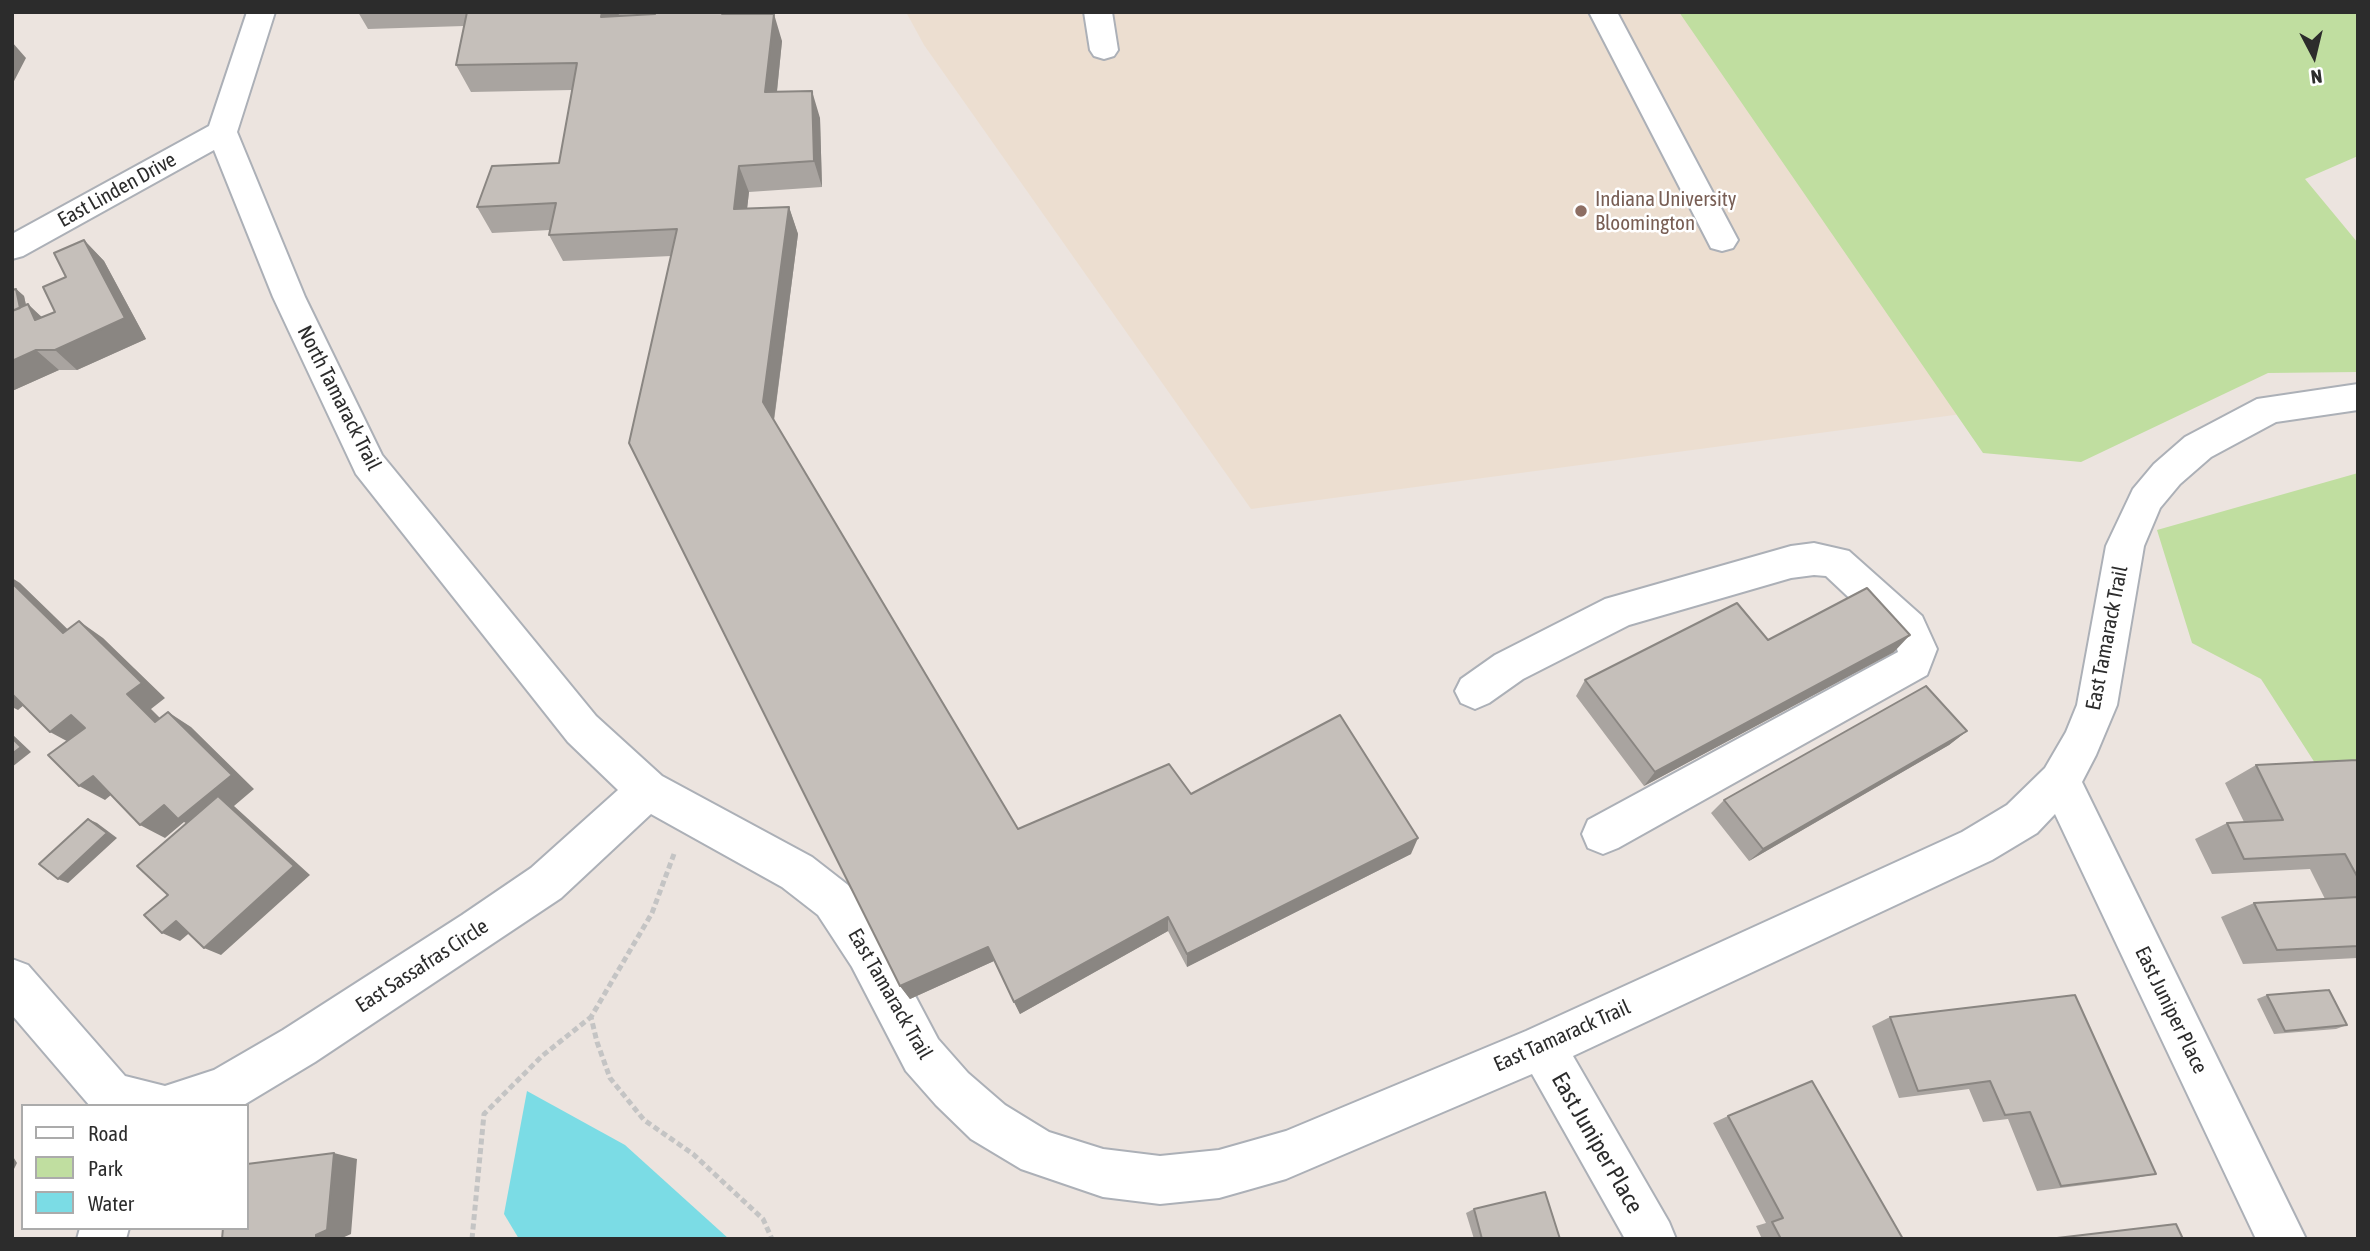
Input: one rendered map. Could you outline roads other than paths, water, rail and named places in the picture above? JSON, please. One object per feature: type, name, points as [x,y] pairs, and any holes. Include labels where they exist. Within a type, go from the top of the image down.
[{"type":"street","points":[[222,132],[261,12]]},
{"type":"street","points":[[1098,12],[1104,50]]},
{"type":"street","points":[[1603,12],[1722,240]]},
{"type":"street","name":"East Linden Drive","points":[[12,248],[222,132]]},
{"type":"street","name":"North Tamarack Trail","points":[[222,132],[289,298],[369,464],[582,729],[647,790]]},
{"type":"street","name":"East Tamarack Trail","points":[[647,790],[797,872],[833,900],[868,953],[922,1055],[952,1090],[988,1122],[1038,1152],[1103,1173],[1160,1180],[1219,1174],[1286,1155],[1542,1047],[1977,846],[2022,819],[2060,781],[2082,742],[2097,705],[2125,546],[2146,499],[2168,474],[2198,447],[2269,409],[2358,397]]},
{"type":"street","points":[[1475,691],[1508,667],[1619,611],[1791,562],[1814,559],[1836,562],[1908,628],[1918,649],[1913,663],[1603,834]]},
{"type":"street","name":"East Juniper Place","points":[[2060,781],[2282,1239]]},
{"type":"street","name":"East Sassafras Circle","points":[[180,1104],[224,1090],[299,1046],[477,930],[546,883],[647,790]]},
{"type":"street","points":[[12,981],[112,1096],[147,1104]]},
{"type":"street","name":"East Juniper Place","points":[[1542,1047],[1653,1239]]},
{"type":"water","points":[[527,1091],[625,1145],[729,1239],[519,1239],[504,1214]]},
{"type":"place","name":"Indiana University Bloomington","points":[[1581,211]]}]
